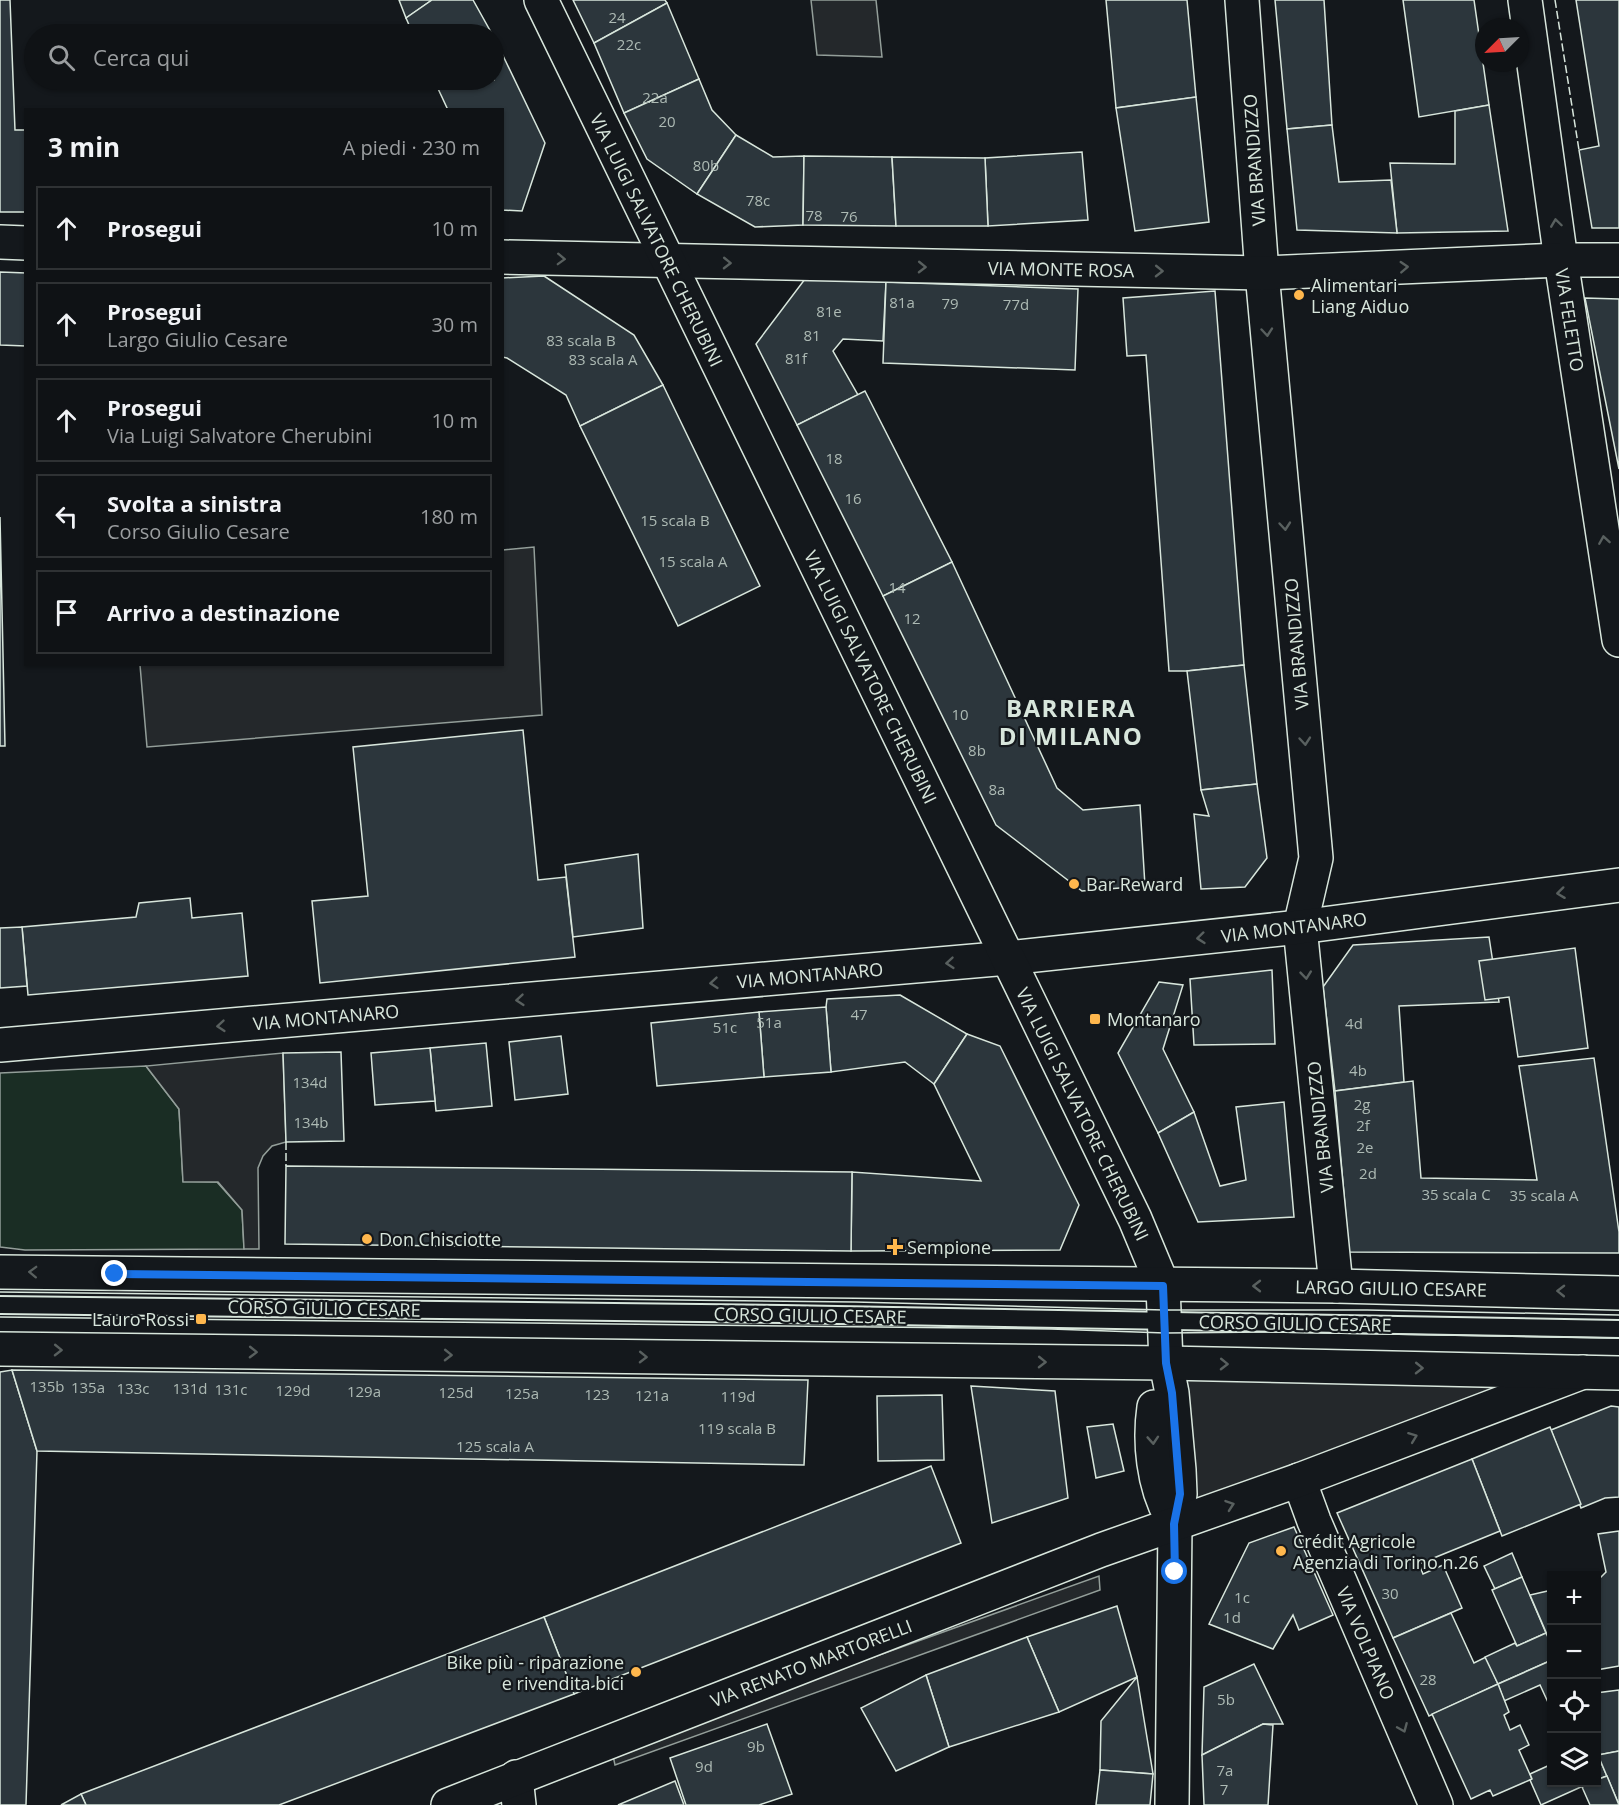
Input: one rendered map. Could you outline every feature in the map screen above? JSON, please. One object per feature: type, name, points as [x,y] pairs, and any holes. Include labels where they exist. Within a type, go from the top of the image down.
[{"type":"street","name":"VIA LUIGI SALVATORE CHERUBINI","points":[[540,0],[1145,1240],[1163,1286],[1166,1363]]},
{"type":"street","name":"VIA BRANDIZZO","points":[[1242,0],[1262,273],[1316,858],[1300,927],[1336,1286]]},
{"type":"street","name":"VIA FELETTO","points":[[1525,0],[1561,260],[1619,640]]},
{"type":"street","points":[[0,242],[24,243]]},
{"type":"street","name":"VIA MONTE ROSA","points":[[504,257],[1262,273],[1561,260],[1619,260]]},
{"type":"street","name":"VIA MONTANARO","points":[[0,1045],[1008,958],[1300,927],[1619,885]]},
{"type":"street","name":"CORSO GIULIO CESARE","points":[[0,1272],[1163,1286]]},
{"type":"street","name":"LARGO GIULIO CESARE","points":[[1163,1286],[1336,1286],[1619,1293]]},
{"type":"street","points":[[0,1349],[1166,1363],[1619,1372]]},
{"type":"street","points":[[1166,1363],[1172,1393],[1180,1494],[1174,1524],[1172,1805]]},
{"type":"street","points":[[1174,1524],[1299,1480],[1583,1372]]},
{"type":"street","name":"VIA VOLPIANO","points":[[1299,1480],[1314,1521],[1436,1805]]},
{"type":"street","name":"VIA RENATO MARTORELLI","points":[[448,1805],[518,1791],[1084,1556],[1174,1524]]},
{"type":"lane","name":"CORSO GIULIO CESARE","points":[[0,1305],[1619,1329]]},
{"type":"green space","points":[[146,1066],[179,1109],[183,1181],[217,1182],[242,1210],[244,1249],[25,1250],[0,1247],[0,1073]]},
{"type":"shaded area","points":[[811,0],[876,0],[882,57],[817,55]]},
{"type":"shaded area","points":[[534,547],[542,715],[147,747],[140,666],[504,666],[504,550]]},
{"type":"shaded area","points":[[283,1053],[286,1142],[272,1146],[263,1156],[258,1168],[259,1249],[244,1249],[242,1210],[218,1182],[183,1182],[179,1109],[146,1066]]},
{"type":"shaded area","points":[[1583,1372],[1187,1507],[1176,1373]]},
{"type":"shaded area","points":[[1099,1576],[1100,1590],[615,1765],[612,1751]]},
{"type":"building","points":[[0,0],[10,0],[15,130],[24,130],[24,212],[0,212]]},
{"type":"building","points":[[399,0],[432,0],[406,18]]},
{"type":"building","points":[[432,0],[473,0],[486,24],[409,24],[406,18]]},
{"type":"building","points":[[573,0],[665,0],[667,3],[594,43]]},
{"type":"building","points":[[1106,0],[1187,0],[1196,97],[1116,108]]},
{"type":"building","points":[[1275,0],[1324,0],[1332,125],[1287,129]]},
{"type":"building","points":[[1403,0],[1474,0],[1477,18],[1475,72],[1484,72],[1489,105],[1419,117]]},
{"type":"building","points":[[1576,0],[1619,0],[1619,228],[1592,228],[1579,150],[1599,146]]},
{"type":"building","points":[[667,3],[699,79],[624,113],[594,43]]},
{"type":"building","points":[[504,58],[545,143],[522,211],[504,210],[504,108],[447,108],[439,90],[504,90]]},
{"type":"building","points":[[699,79],[712,110],[736,135],[697,194],[647,159],[624,113]]},
{"type":"building","points":[[1196,97],[1209,222],[1135,231],[1116,108]]},
{"type":"building","points":[[1489,105],[1508,231],[1397,233],[1390,163],[1455,164],[1455,111]]},
{"type":"building","points":[[1332,125],[1339,182],[1391,180],[1397,233],[1297,230],[1287,129]]},
{"type":"building","points":[[736,135],[773,157],[804,156],[803,225],[755,227],[697,194]]},
{"type":"building","points":[[1082,152],[1088,220],[988,226],[985,158]]},
{"type":"building","points":[[804,156],[892,157],[896,226],[803,225]]},
{"type":"building","points":[[892,157],[985,158],[988,226],[896,226]]},
{"type":"building","points":[[0,272],[24,273],[24,346],[0,345]]},
{"type":"building","points":[[544,276],[634,335],[663,385],[580,426],[566,395],[504,357],[504,278]]},
{"type":"building","points":[[805,279],[886,282],[883,341],[843,339],[833,351],[858,395],[797,425],[756,344]]},
{"type":"building","points":[[886,282],[1078,289],[1075,370],[883,363]]},
{"type":"building","points":[[1215,291],[1244,665],[1169,671],[1146,355],[1127,356],[1123,298]]},
{"type":"building","points":[[1585,298],[1619,299],[1619,469]]},
{"type":"building","points":[[663,385],[760,586],[678,626],[580,426]]},
{"type":"building","points":[[865,391],[952,562],[883,596],[797,425]]},
{"type":"building","points":[[0,517],[5,746],[0,746]]},
{"type":"building","points":[[952,562],[1057,788],[1083,810],[1140,805],[1145,886],[1082,891],[996,825],[883,596]]},
{"type":"building","points":[[1244,665],[1257,784],[1201,790],[1187,671]]},
{"type":"building","points":[[523,730],[538,880],[566,877],[575,957],[320,983],[312,901],[368,896],[353,747]]},
{"type":"building","points":[[1257,784],[1267,858],[1245,887],[1201,889],[1194,814],[1209,816],[1201,790]]},
{"type":"building","points":[[638,854],[643,928],[573,937],[565,865]]},
{"type":"building","points":[[190,898],[192,918],[242,913],[248,976],[28,995],[22,927],[136,917],[139,903]]},
{"type":"building","points":[[22,927],[27,986],[0,988],[0,928]]},
{"type":"building","points":[[1489,937],[1499,1002],[1399,1006],[1404,1082],[1335,1091],[1323,987],[1353,945]]},
{"type":"building","points":[[1575,948],[1588,1048],[1518,1057],[1509,997],[1485,1000],[1479,961]]},
{"type":"building","points":[[1272,970],[1275,1044],[1194,1045],[1190,979]]},
{"type":"building","points":[[1159,982],[1183,985],[1163,1049],[1194,1112],[1158,1133],[1118,1053]]},
{"type":"building","points":[[900,995],[967,1034],[934,1084],[905,1062],[831,1072],[827,999]]},
{"type":"building","points":[[826,1007],[831,1072],[764,1077],[759,1012]]},
{"type":"building","points":[[759,1012],[764,1077],[657,1086],[651,1023]]},
{"type":"building","points":[[967,1034],[1000,1046],[1079,1205],[1060,1250],[851,1251],[852,1172],[981,1181],[934,1084]]},
{"type":"building","points":[[561,1036],[568,1094],[515,1100],[509,1042]]},
{"type":"building","points":[[486,1043],[492,1106],[436,1111],[430,1048]]},
{"type":"building","points":[[430,1048],[435,1101],[375,1105],[371,1053]]},
{"type":"building","points":[[341,1052],[344,1141],[286,1142],[283,1053]]},
{"type":"building","points":[[1594,1058],[1619,1232],[1619,1253],[1349,1252],[1335,1091],[1413,1081],[1421,1178],[1537,1180],[1519,1066]]},
{"type":"building","points":[[1284,1102],[1294,1217],[1198,1222],[1158,1133],[1194,1112],[1220,1186],[1246,1180],[1236,1107]]},
{"type":"building","points":[[286,1166],[852,1172],[851,1251],[285,1244]]},
{"type":"building","points":[[12,1370],[37,1451],[26,1805],[0,1805],[0,1372]]},
{"type":"building","points":[[12,1370],[808,1380],[804,1465],[37,1451]]},
{"type":"building","points":[[971,1386],[1055,1391],[1068,1498],[992,1523]]},
{"type":"building","points":[[942,1395],[944,1460],[878,1461],[877,1396]]},
{"type":"building","points":[[1611,1406],[1619,1407],[1619,1497],[1605,1498],[1581,1508],[1551,1430]]},
{"type":"building","points":[[1113,1424],[1124,1471],[1096,1478],[1087,1427]]},
{"type":"building","points":[[1550,1427],[1581,1504],[1502,1536],[1472,1459]]},
{"type":"building","points":[[1472,1459],[1500,1531],[1419,1564],[1423,1574],[1443,1565],[1462,1608],[1393,1638],[1337,1513]]},
{"type":"building","points":[[931,1466],[961,1543],[574,1694],[544,1617]]},
{"type":"building","points":[[1294,1527],[1333,1615],[1299,1630],[1293,1615],[1273,1649],[1209,1624],[1249,1543]]},
{"type":"building","points":[[1619,1531],[1619,1666],[1601,1669],[1601,1577],[1606,1572],[1598,1534]]},
{"type":"building","points":[[1512,1553],[1522,1577],[1495,1589],[1484,1566]]},
{"type":"building","points":[[1522,1577],[1546,1633],[1517,1646],[1492,1590]]},
{"type":"building","points":[[1547,1591],[1547,1634],[1530,1595]]},
{"type":"building","points":[[1117,1606],[1137,1677],[1059,1712],[1027,1637]]},
{"type":"building","points":[[1451,1613],[1474,1663],[1486,1657],[1498,1684],[1429,1716],[1393,1638]]},
{"type":"building","points":[[544,1617],[574,1694],[279,1805],[86,1805],[81,1794]]},
{"type":"building","points":[[1546,1633],[1547,1662],[1498,1684],[1485,1657],[1515,1643],[1517,1646]]},
{"type":"building","points":[[1027,1637],[1059,1712],[949,1747],[926,1675]]},
{"type":"building","points":[[1547,1662],[1547,1700],[1540,1685],[1504,1701],[1498,1684]]},
{"type":"building","points":[[1254,1664],[1283,1724],[1263,1724],[1202,1755],[1204,1687]]},
{"type":"building","points":[[926,1675],[949,1747],[896,1771],[861,1708]]},
{"type":"building","points":[[1137,1677],[1153,1774],[1100,1770],[1101,1721]]},
{"type":"building","points":[[1498,1684],[1509,1712],[1504,1715],[1510,1730],[1520,1725],[1529,1745],[1519,1750],[1532,1779],[1493,1796],[1490,1790],[1471,1799],[1432,1714]]},
{"type":"building","points":[[1619,1690],[1619,1751],[1601,1754],[1601,1733],[1601,1692]]},
{"type":"building","points":[[767,1724],[792,1794],[759,1805],[686,1805],[670,1758]]},
{"type":"building","points":[[1263,1724],[1273,1725],[1268,1805],[1204,1805],[1202,1755]]},
{"type":"building","points":[[1619,1751],[1619,1805],[1601,1762],[1601,1754]]},
{"type":"building","points":[[1601,1762],[1607,1776],[1601,1778]]},
{"type":"building","points":[[1547,1766],[1547,1787],[1581,1787],[1541,1805],[1530,1780],[1532,1779],[1530,1774]]},
{"type":"building","points":[[1100,1770],[1153,1774],[1150,1805],[1096,1805]]},
{"type":"building","points":[[1607,1776],[1619,1805],[1590,1805],[1582,1787],[1601,1787],[1601,1778]]},
{"type":"building","points":[[675,1781],[684,1805],[618,1805]]},
{"type":"building","points":[[81,1794],[86,1805],[61,1805]]},
{"type":"tram line","points":[[0,1292],[855,1302],[1164,1310],[1367,1310],[1619,1315]]},
{"type":"tram line","points":[[0,1317],[1619,1338]]},
{"type":"fence","points":[[1555,0],[1579,150]]},
{"type":"fence","points":[[286,1142],[286,1166]]},
{"type":"place","name":"Alimentari Liang Aiduo","points":[[1299,295]]},
{"type":"place","name":"Bar Reward","points":[[1074,884]]},
{"type":"place","name":"Montanaro","points":[[1095,1019]]},
{"type":"place","name":"Don Chisciotte","points":[[367,1239]]},
{"type":"place","name":"Sempione","points":[[895,1247]]},
{"type":"place","name":"Lauro Rossi","points":[[201,1319]]},
{"type":"place","name":"Crédit Agricole Agenzia di Torino n.26","points":[[1281,1551]]},
{"type":"place","name":"Bike più - riparazione e rivendita bici","points":[[636,1672]]},
{"type":"district","name":"BARRIERA DI MILANO","points":[[1071,721]]},
{"type":"route","points":[[115,1274],[1163,1286],[1166,1363],[1172,1393],[1179,1470],[1180,1494],[1174,1524],[1175,1572]]}]
